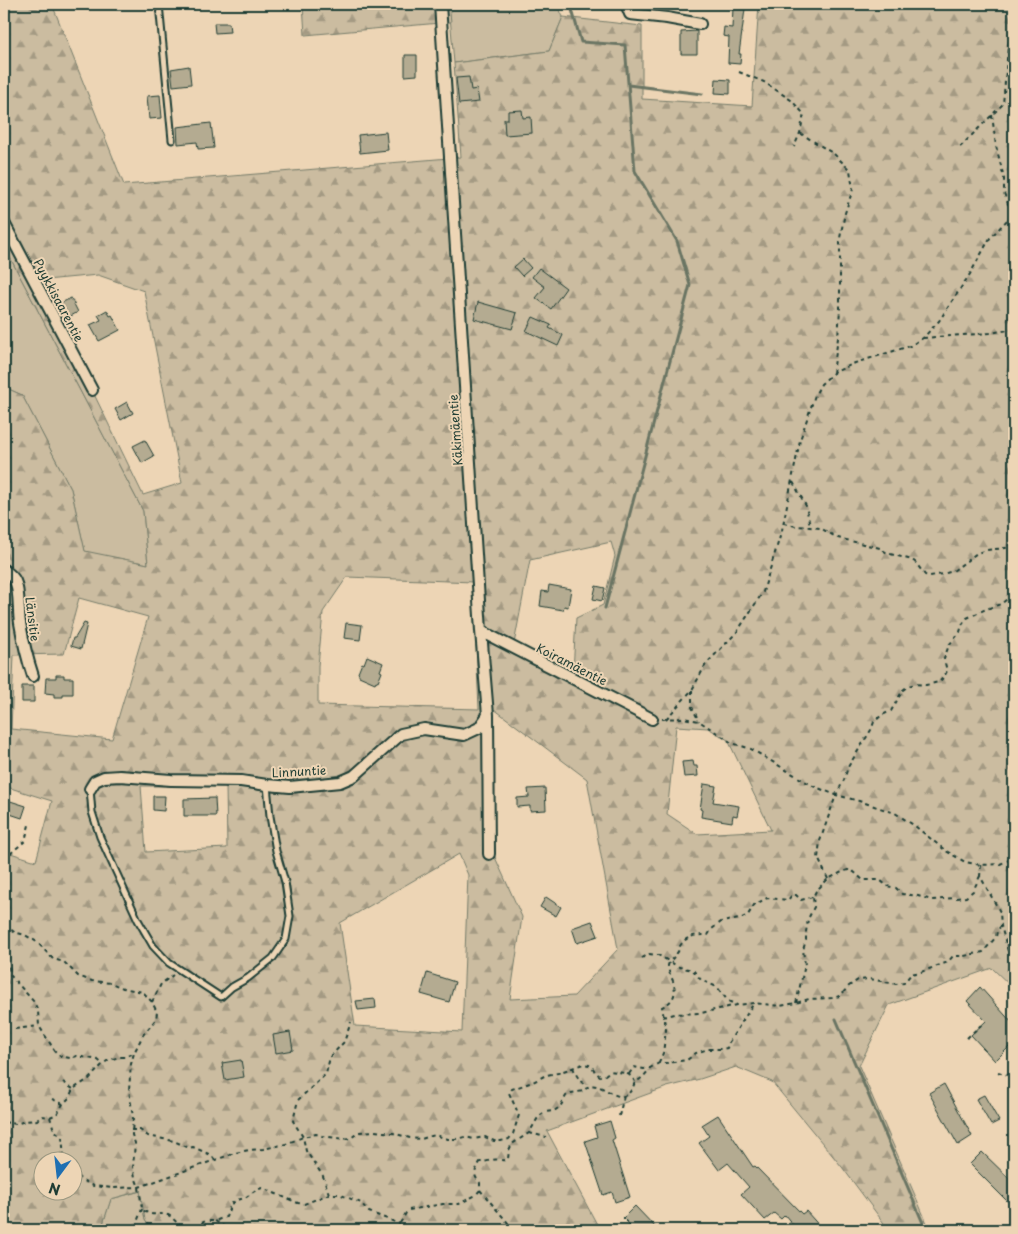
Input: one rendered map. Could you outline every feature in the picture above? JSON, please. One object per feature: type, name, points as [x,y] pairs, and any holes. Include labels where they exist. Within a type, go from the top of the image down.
[{"type":"street","name":"Käkimäentie","points":[[440,4],[488,715],[489,854]]},
{"type":"street","points":[[626,4],[630,14],[700,24]]},
{"type":"street","name":"Pyykkisaarentie","points":[[4,223],[92,390]]},
{"type":"street","name":"Länsitie","points":[[4,570],[14,579],[17,586],[20,621],[25,649],[33,676]]},
{"type":"street","name":"Koiramäentie","points":[[481,631],[652,719]]},
{"type":"street","name":"Linnuntie","points":[[90,789],[104,777],[120,776],[171,780],[241,781],[290,786],[340,782],[354,776],[401,734],[424,729],[464,735],[479,728],[488,715]]},
{"type":"lane","points":[[160,4],[172,140]]},
{"type":"lane","points":[[90,789],[92,812],[100,837],[138,920],[153,946],[169,963],[220,997],[273,958],[286,939],[290,916],[285,882],[276,851],[267,785]]},
{"type":"path","points":[[960,147],[1003,104],[1008,48],[1014,21]]},
{"type":"path","points":[[739,72],[764,82],[791,100],[804,114],[800,133],[794,147]]},
{"type":"path","points":[[666,719],[692,690],[706,664],[737,632],[763,592],[784,523],[800,440],[815,395],[821,384],[833,373],[855,363],[910,346],[923,338],[939,321],[970,274],[990,238],[1013,214],[1004,193],[1004,178],[996,146],[992,115]]},
{"type":"path","points":[[800,133],[834,154],[850,170],[853,189],[845,213],[840,238],[840,308],[833,373]]},
{"type":"path","points":[[923,338],[990,333],[1014,329]]},
{"type":"path","points":[[792,482],[806,506],[810,527]]},
{"type":"path","points":[[784,523],[820,528],[838,538],[880,548],[887,554],[912,560],[925,575],[930,576],[953,570],[977,553],[1014,546]]},
{"type":"path","points":[[828,880],[818,858],[820,841],[848,767],[874,722],[882,715],[891,711],[903,690],[908,686],[938,682],[944,678],[947,671],[944,659],[949,645],[960,632],[967,618],[1001,604],[1012,595],[1014,584]]},
{"type":"path","points":[[692,690],[692,706],[699,721]]},
{"type":"path","points":[[652,719],[682,718],[699,721],[732,743],[751,749],[813,786],[895,813],[915,826],[946,851],[965,862],[982,865],[1000,864],[1014,858]]},
{"type":"path","points":[[4,859],[25,841],[29,825]]},
{"type":"path","points":[[796,1003],[804,964],[803,950],[808,919],[814,907],[813,897],[816,891],[828,880],[848,870],[854,872],[863,880],[880,880],[888,886],[896,888],[902,894],[932,900],[954,899],[966,897],[973,891],[980,876],[982,865]]},
{"type":"path","points":[[980,876],[1000,912],[1001,926],[1008,951],[1014,959]]},
{"type":"path","points":[[659,1063],[663,1053],[666,1030],[662,1007],[670,1003],[674,996],[673,983],[668,968],[669,961],[678,953],[685,940],[694,935],[708,935],[721,922],[740,919],[748,915],[754,905],[767,898],[788,900],[796,895],[801,900],[813,897]]},
{"type":"path","points":[[4,914],[4,927],[37,942],[53,959],[64,962],[78,976],[92,981],[111,983],[123,988],[143,992],[152,1002],[157,1012],[156,1019],[143,1035],[131,1064],[129,1090],[133,1117],[131,1130],[135,1143],[135,1177],[139,1187],[142,1209],[135,1227]]},
{"type":"path","points":[[663,1017],[675,1014],[702,1013],[754,1003],[780,1006],[809,999],[832,998],[840,996],[858,980],[870,979],[896,984],[904,983],[911,974],[948,962],[953,956],[983,952],[996,937],[997,931],[1001,926]]},
{"type":"path","points":[[4,952],[5,959],[9,965],[10,975],[34,1002],[38,1011],[39,1026],[55,1051],[60,1056],[70,1058],[77,1056],[98,1060],[103,1064]]},
{"type":"path","points":[[642,958],[649,954],[658,955],[679,967],[693,970],[701,980],[717,987],[728,1001],[738,1005]]},
{"type":"path","points":[[152,1002],[161,984],[179,969]]},
{"type":"path","points":[[629,1074],[634,1067],[650,1068],[659,1063],[687,1060],[696,1053],[708,1049],[727,1048],[754,1003]]},
{"type":"path","points":[[329,1194],[323,1176],[306,1151],[303,1137],[293,1121],[298,1100],[326,1074],[330,1057],[344,1042],[350,1022]]},
{"type":"path","points":[[967,1038],[981,1025]]},
{"type":"path","points":[[15,1029],[39,1026]]},
{"type":"path","points":[[4,1122],[16,1124],[37,1120],[42,1116],[50,1117],[57,1114],[73,1089],[89,1079],[103,1064],[119,1057],[125,1058],[134,1053]]},
{"type":"path","points":[[1013,1060],[1012,1066],[1014,1069]]},
{"type":"path","points":[[82,1180],[93,1186],[113,1188],[139,1187],[235,1153],[286,1144],[316,1134],[344,1139],[351,1138],[360,1132],[374,1131],[421,1139],[435,1135],[456,1139],[485,1137],[501,1141],[509,1139],[513,1134],[519,1115],[509,1093],[512,1089],[533,1082],[546,1075],[558,1073],[583,1064],[592,1066],[600,1076],[610,1071],[629,1074],[635,1082]]},
{"type":"path","points":[[573,1067],[580,1081],[587,1087]]},
{"type":"path","points":[[396,1230],[409,1210],[443,1204],[459,1204],[476,1195],[480,1190],[480,1183],[476,1178],[475,1172],[480,1162],[492,1159],[504,1161],[508,1159],[512,1144],[528,1133],[539,1116],[545,1112],[554,1111],[560,1106],[566,1096],[571,1093],[584,1091],[591,1085],[597,1085],[615,1096],[624,1096],[632,1090],[635,1082],[641,1079],[650,1068]]},
{"type":"path","points":[[998,1072],[1014,1077]]},
{"type":"path","points":[[63,1082],[73,1089]]},
{"type":"path","points":[[619,1116],[624,1096]]},
{"type":"path","points":[[52,1099],[63,1104]]},
{"type":"path","points":[[50,1117],[54,1130],[62,1137],[64,1152]]},
{"type":"path","points":[[131,1130],[140,1130],[148,1136],[174,1141],[189,1148],[193,1147],[211,1155],[216,1160]]},
{"type":"path","points":[[528,1133],[546,1137]]},
{"type":"path","points":[[509,1139],[512,1144]]},
{"type":"path","points":[[142,1209],[147,1214],[171,1216],[181,1226],[197,1227],[205,1222],[226,1217],[231,1204],[262,1188],[304,1204],[329,1194],[339,1194],[362,1203],[370,1212],[400,1224]]},
{"type":"path","points":[[480,1190],[514,1230]]},
{"type":"path","points":[[215,1221],[228,1230],[234,1228],[240,1230]]},
{"type":"green space","points":[[4,4],[52,4],[124,185],[461,157],[454,63],[549,51],[563,17],[642,26],[642,99],[752,106],[759,4],[1014,4],[1014,989],[992,968],[889,1005],[859,1066],[930,1230],[889,1230],[842,1167],[772,1082],[736,1067],[700,1079],[667,1087],[547,1131],[600,1230],[151,1230],[145,1220],[140,1191],[111,1199],[101,1230],[4,1230],[4,851],[36,861],[52,801],[4,786],[4,387],[22,395],[71,489],[85,551],[148,564],[143,511],[4,246]],"holes":[[[98,275],[144,291],[182,483],[143,495],[92,390],[35,281]],[[611,542],[615,556],[603,605],[576,618],[573,672],[514,644],[530,560]],[[347,577],[473,582],[479,709],[318,705],[318,666],[323,612]],[[79,598],[148,617],[112,739],[11,729],[14,655],[64,654]],[[494,709],[587,779],[618,949],[574,996],[510,999],[522,917],[494,855]],[[676,726],[708,728],[728,740],[771,830],[697,834],[667,814]],[[141,786],[226,786],[227,848],[146,852]],[[459,854],[468,875],[462,1032],[355,1026],[340,923]]]},
{"type":"green space","points":[[303,4],[449,4],[451,22],[305,35]]},
{"type":"green space","points":[[449,4],[557,4],[563,17],[549,51],[454,63]]},
{"type":"green space","points":[[4,246],[143,511],[148,564],[85,552],[71,489],[22,395],[4,387]]},
{"type":"green space","points":[[141,1191],[145,1220],[151,1230],[101,1230],[111,1199]]},
{"type":"building","points":[[733,8],[745,9],[739,54],[741,54],[740,64],[728,63],[729,37],[723,36],[724,27],[732,28]]},
{"type":"building","points":[[214,23],[229,23],[230,32],[215,33]]},
{"type":"building","points":[[697,31],[697,54],[681,54],[681,32]]},
{"type":"building","points":[[405,55],[417,55],[417,75],[405,76]]},
{"type":"building","points":[[189,66],[191,84],[173,86],[171,69]]},
{"type":"building","points":[[469,77],[471,90],[477,89],[479,102],[459,104],[456,78]]},
{"type":"building","points":[[716,79],[730,80],[730,94],[715,93]]},
{"type":"building","points":[[160,95],[162,118],[149,119],[147,96]]},
{"type":"building","points":[[522,110],[523,118],[531,117],[532,133],[505,135],[504,119],[508,119],[508,111]]},
{"type":"building","points":[[211,123],[214,148],[198,149],[197,142],[178,144],[177,127]]},
{"type":"building","points":[[386,132],[388,150],[360,153],[358,135]]},
{"type":"building","points":[[523,259],[531,268],[522,276],[514,267]]},
{"type":"building","points":[[539,268],[566,288],[551,309],[536,298],[545,287],[532,277]]},
{"type":"building","points":[[71,298],[78,312],[69,317],[61,303]]},
{"type":"building","points":[[478,302],[517,313],[512,329],[474,319]]},
{"type":"building","points":[[107,310],[120,330],[99,341],[90,325],[101,320],[98,315]]},
{"type":"building","points":[[533,317],[551,325],[549,328],[563,335],[558,346],[526,331]]},
{"type":"building","points":[[127,402],[133,413],[121,420],[115,409]]},
{"type":"building","points":[[145,440],[154,456],[142,463],[133,446]]},
{"type":"building","points":[[549,585],[571,589],[568,607],[564,606],[563,610],[540,606],[542,591],[548,592]]},
{"type":"building","points":[[596,586],[605,588],[602,601],[593,599]]},
{"type":"building","points":[[84,623],[87,624],[81,649],[71,646],[73,638],[75,638]]},
{"type":"building","points":[[346,623],[362,625],[360,640],[344,638]]},
{"type":"building","points":[[367,656],[383,663],[378,682],[376,681],[375,683],[359,676],[358,673],[362,663],[364,664]]},
{"type":"building","points":[[56,675],[64,675],[64,678],[73,678],[73,694],[63,694],[63,697],[54,697],[54,694],[45,693],[46,678],[56,678]]},
{"type":"building","points":[[22,686],[34,686],[34,702],[22,702]]},
{"type":"building","points":[[693,761],[694,766],[697,766],[698,776],[684,777],[682,762]]},
{"type":"building","points":[[704,784],[716,786],[713,802],[739,806],[737,816],[733,815],[732,822],[701,817],[702,810],[700,809]]},
{"type":"building","points":[[545,788],[546,810],[530,811],[530,806],[517,807],[517,798],[529,797],[528,789]]},
{"type":"building","points":[[153,796],[165,796],[164,811],[153,810]]},
{"type":"building","points":[[215,798],[216,816],[184,816],[184,799]]},
{"type":"building","points":[[4,799],[26,806],[22,818],[4,812]]},
{"type":"building","points":[[546,897],[561,907],[556,916],[540,907]]},
{"type":"building","points":[[592,921],[598,936],[577,943],[572,928]]},
{"type":"building","points":[[427,973],[455,982],[449,1002],[421,994]]},
{"type":"building","points":[[980,987],[1014,1025],[1014,1042],[995,1061],[971,1035],[986,1021],[967,1001]]},
{"type":"building","points":[[375,999],[376,1008],[358,1010],[356,1001]]},
{"type":"building","points":[[290,1032],[293,1050],[276,1053],[273,1035]]},
{"type":"building","points":[[241,1060],[244,1077],[225,1080],[222,1063]]},
{"type":"building","points":[[944,1084],[972,1136],[958,1145],[929,1093]]},
{"type":"building","points":[[984,1095],[999,1121],[991,1125],[976,1099]]},
{"type":"building","points":[[718,1115],[753,1167],[755,1166],[802,1214],[806,1211],[823,1230],[797,1230],[785,1215],[781,1219],[774,1213],[765,1220],[741,1194],[749,1187],[728,1163],[719,1170],[699,1143],[709,1136],[702,1125]]},
{"type":"building","points":[[610,1121],[615,1138],[612,1140],[630,1197],[615,1202],[612,1192],[603,1195],[585,1141],[597,1137],[594,1126]]},
{"type":"building","points":[[982,1152],[1014,1183],[1014,1199],[1010,1204],[970,1164]]},
{"type":"building","points":[[635,1206],[658,1230],[625,1230],[630,1225],[623,1218]]},
{"type":"waterway","points":[[546,4],[571,6],[581,42],[625,45],[635,171],[677,241],[690,285],[605,608]]},
{"type":"waterway","points":[[628,85],[702,94]]},
{"type":"waterway","points":[[836,1019],[926,1230]]}]
